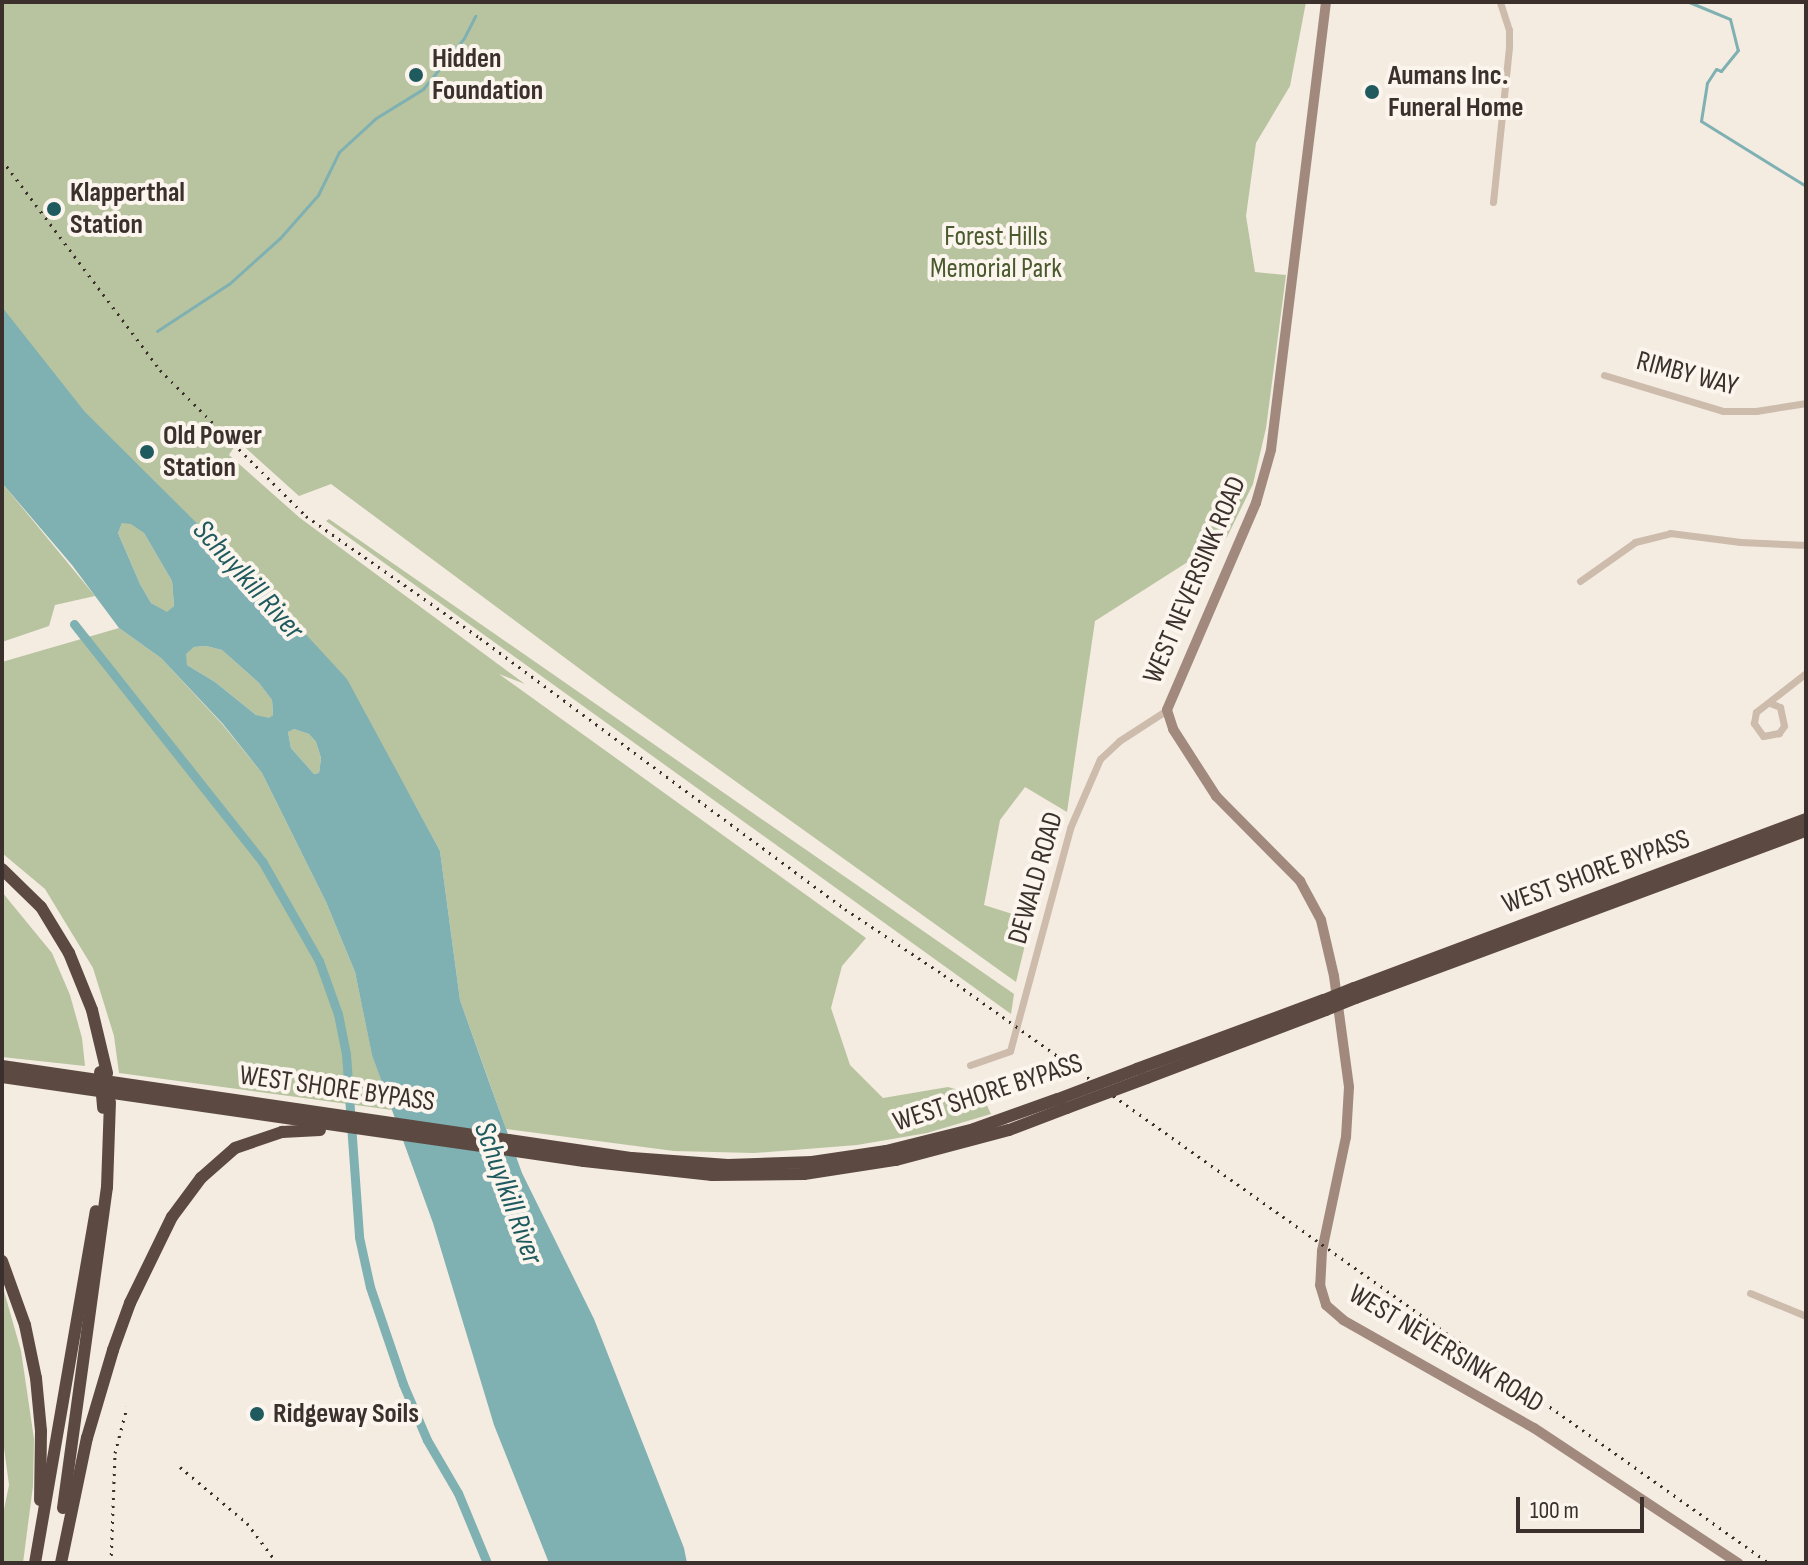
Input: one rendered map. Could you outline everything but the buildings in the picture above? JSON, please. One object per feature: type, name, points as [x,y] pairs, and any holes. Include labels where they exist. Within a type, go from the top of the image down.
[{"type":"highway","name":"WEST SHORE BYPASS","points":[[2,1066],[427,1139],[699,1164],[812,1162],[930,1142],[1062,1103],[1806,819]]},
{"type":"highway","name":"WEST SHORE BYPASS","points":[[1355,993],[1806,831]]},
{"type":"highway","points":[[2,869],[41,907],[69,953],[92,1010],[107,1105],[107,1187],[59,1563]]},
{"type":"highway","points":[[2,878],[35,911],[63,956],[104,1072]]},
{"type":"highway","name":"WEST SHORE BYPASS","points":[[2,1077],[582,1155]]},
{"type":"highway","points":[[34,1563],[97,1203],[107,1105]]},
{"type":"highway","points":[[59,1563],[87,1438],[113,1350],[136,1290],[178,1207],[208,1170],[245,1143],[293,1130],[338,1124]]},
{"type":"highway","points":[[2,1261],[25,1325],[39,1403],[41,1487],[34,1563]]},
{"type":"street","name":"WEST NEVERSINK ROAD","points":[[1326,2],[1269,460],[1252,514],[1167,710],[1173,729],[1216,796],[1300,881],[1321,920],[1334,976],[1349,1087],[1346,1137],[1322,1251],[1320,1285],[1326,1305],[1343,1320],[1534,1428],[1738,1563]]},
{"type":"street","points":[[1493,202],[1509,46],[1509,30],[1500,2]]},
{"type":"street","name":"RIMBY WAY","points":[[1604,375],[1723,411],[1756,411],[1806,403]]},
{"type":"street","points":[[1580,581],[1635,542],[1670,533],[1740,542],[1806,545]]},
{"type":"street","points":[[1770,703],[1780,707],[1784,726],[1779,733],[1763,736],[1754,723],[1756,712],[1806,673]]},
{"type":"street","name":"DEWALD ROAD","points":[[970,1065],[1010,1051],[1070,828],[1100,759],[1119,741],[1167,710]]},
{"type":"street","points":[[1750,1293],[1806,1316]]},
{"type":"green space","name":"Forest Hills Memorial Park","points":[[2,2],[1306,2],[1290,86],[1256,143],[1246,216],[1255,272],[1286,275],[1266,428],[1253,484],[1227,537],[1095,621],[1067,812],[1025,787],[1000,820],[984,905],[1031,920],[1016,982],[615,695],[331,484],[299,496],[238,441],[229,455],[300,518],[525,684],[499,674],[866,938],[842,966],[831,1008],[850,1065],[883,1098],[948,1087],[983,1097],[991,1114],[927,1133],[857,1145],[754,1153],[674,1151],[506,1129],[460,1000],[440,851],[410,796],[2,368]]},
{"type":"green space","points":[[2,483],[95,596],[55,605],[49,626],[2,642]]},
{"type":"green space","points":[[329,519],[1014,994],[1011,1014],[326,521]]},
{"type":"green space","points":[[122,523],[131,523],[144,533],[172,581],[174,606],[167,613],[151,603],[140,584],[118,533]]},
{"type":"green space","points":[[119,628],[161,658],[262,773],[326,902],[355,972],[372,1054],[392,1110],[119,1073],[114,1036],[93,968],[45,889],[2,853],[2,662]]},
{"type":"green space","points":[[194,647],[222,650],[259,683],[272,700],[273,715],[269,719],[256,715],[215,682],[187,665],[185,654]]},
{"type":"green space","points":[[294,729],[309,734],[316,742],[321,758],[319,773],[314,774],[291,748],[288,732]]},
{"type":"green space","points":[[2,892],[52,953],[70,995],[82,1038],[85,1066],[2,1057]]},
{"type":"green space","points":[[2,1284],[21,1351],[34,1439],[33,1486],[23,1563],[2,1563],[2,1519],[9,1485],[2,1433]]},
{"type":"water","name":"Schuylkill River","points":[[2,307],[85,412],[277,603],[347,679],[440,851],[460,1000],[522,1173],[594,1319],[684,1548],[687,1563],[549,1563],[494,1425],[433,1223],[372,1055],[355,972],[326,902],[262,773],[223,724],[161,658],[119,628],[72,565],[2,483]],"holes":[[[122,523],[131,524],[144,533],[172,581],[174,606],[167,612],[151,603],[140,584],[118,533]],[[194,647],[222,650],[259,683],[272,700],[273,715],[269,718],[256,715],[215,682],[187,665],[186,654]],[[294,729],[309,734],[316,742],[321,758],[319,773],[314,774],[291,748],[288,732]]]},
{"type":"waterway","points":[[1689,2],[1730,19],[1738,50],[1721,71],[1716,69],[1707,83],[1701,121],[1806,186]]},
{"type":"waterway","points":[[157,331],[230,283],[280,238],[318,195],[339,152],[376,118],[423,89],[464,38],[475,16]]},
{"type":"waterway","points":[[74,624],[262,861],[319,961],[338,1014],[346,1054],[359,1237],[370,1287],[403,1384],[427,1440],[458,1493],[487,1563]]},
{"type":"railway","points":[[2,160],[160,370],[306,516],[480,638],[845,909],[944,975],[1769,1563]]},
{"type":"railway","points":[[111,1563],[115,1453],[127,1407]]},
{"type":"railway","points":[[180,1467],[247,1523],[277,1563]]},
{"type":"place","name":"Hidden Foundation","points":[[416,75]]},
{"type":"place","name":"Aumans Inc. Funeral Home","points":[[1372,92]]},
{"type":"place","name":"Klapperthal Station","points":[[54,209]]},
{"type":"place","name":"Old Power Station","points":[[147,452]]},
{"type":"place","name":"Ridgeway Soils","points":[[257,1414]]}]
